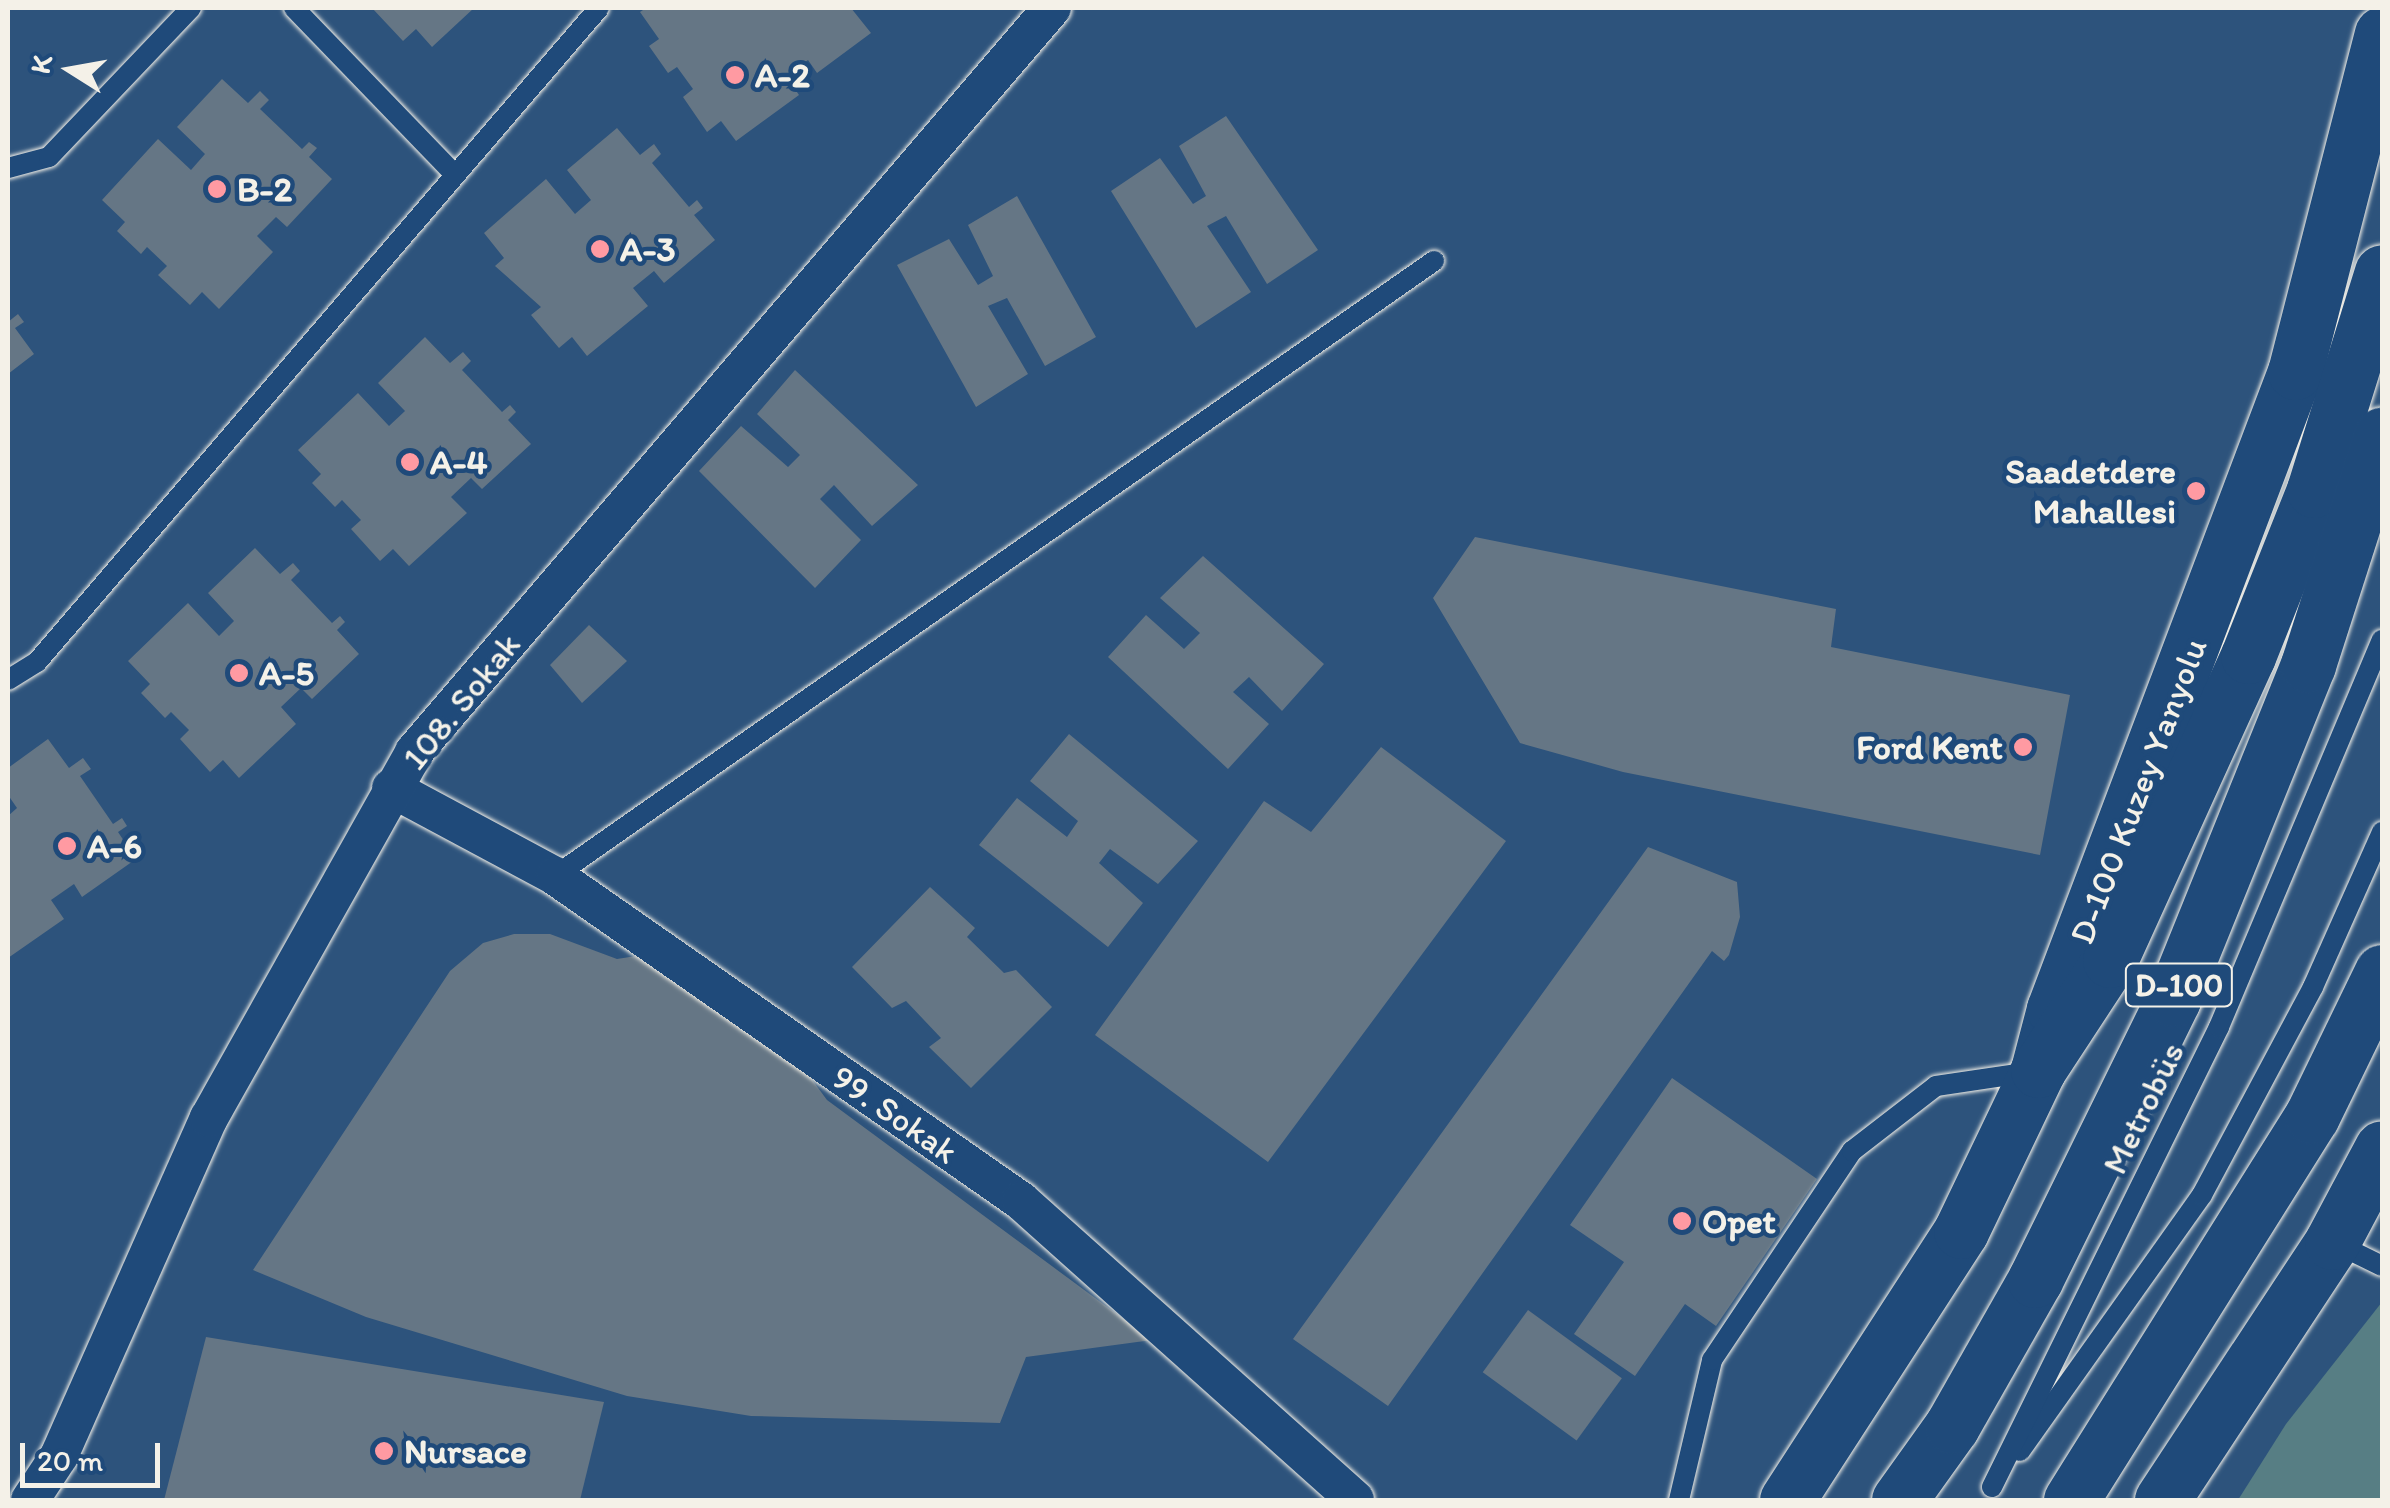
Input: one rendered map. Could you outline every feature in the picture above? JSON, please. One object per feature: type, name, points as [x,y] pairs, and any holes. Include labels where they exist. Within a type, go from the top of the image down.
[{"type":"main road","name":"D-100 Kuzey Yanyolu","points":[[1787,1500],[1962,1231],[2038,1070],[2054,1009],[2295,372],[2382,34]]},
{"type":"main road","points":[[2038,1070],[2110,960],[2248,656],[2314,490],[2382,272]]},
{"type":"main road","name":"D-100","points":[[1899,1500],[1952,1426],[2035,1280],[2173,999],[2308,664],[2382,435]]},
{"type":"main road","points":[[2071,1500],[2312,1116],[2381,977]]},
{"type":"main road","points":[[2162,1500],[2332,1242],[2382,1148]]},
{"type":"street","name":"108. Sokak","points":[[30,1500],[59,1456],[209,1118],[414,752],[1052,8]]},
{"type":"street","name":"99. Sokak","points":[[391,788],[555,876],[1021,1201],[1355,1500]]},
{"type":"lane","points":[[8,168],[49,157],[191,8]]},
{"type":"lane","points":[[294,8],[455,175]]},
{"type":"lane","points":[[8,680],[37,662],[598,8]]},
{"type":"lane","points":[[555,876],[1434,262]]},
{"type":"lane","name":"Metrobüs","points":[[1987,1494],[2219,1027],[2382,640]]},
{"type":"lane","name":"Metrobüs","points":[[1987,1494],[2102,1344],[2202,1195],[2313,987],[2382,832]]},
{"type":"lane","points":[[1679,1500],[1712,1360],[1852,1151],[1936,1086],[2038,1070]]},
{"type":"lane","points":[[2332,1242],[2382,1266]]},
{"type":"green space","points":[[2382,1302],[2382,1500],[2238,1500],[2286,1424]]},
{"type":"building","points":[[372,8],[474,8],[432,47],[416,29],[403,41]]},
{"type":"building","name":"A-2","points":[[646,8],[851,8],[871,33],[817,73],[808,60],[786,76],[799,95],[736,141],[721,121],[707,132],[683,97],[693,89],[677,67],[668,73],[649,46],[659,39],[640,12]]},
{"type":"building","name":"B-2","points":[[222,79],[248,103],[260,91],[269,100],[260,109],[302,149],[309,142],[317,148],[309,157],[332,179],[287,227],[276,217],[257,236],[273,252],[219,309],[202,292],[190,305],[158,275],[167,266],[147,247],[141,254],[117,231],[125,222],[102,200],[158,139],[191,170],[205,154],[177,127]]},
{"type":"building","points":[[1226,116],[1318,250],[1267,284],[1226,216],[1207,226],[1251,292],[1196,328],[1111,191],[1160,158],[1193,204],[1206,196],[1179,146]]},
{"type":"building","name":"A-3","points":[[617,128],[640,155],[654,144],[661,154],[652,163],[689,207],[697,200],[703,208],[694,215],[715,240],[664,283],[654,271],[633,288],[648,306],[587,356],[572,337],[559,348],[531,315],[541,307],[495,266],[504,258],[484,233],[546,179],[575,214],[591,200],[567,170]]},
{"type":"building","points":[[1017,196],[1096,337],[1045,366],[1007,298],[988,306],[1028,374],[976,407],[897,265],[949,239],[978,285],[993,276],[968,225]]},
{"type":"building","points":[[18,314],[24,322],[15,328],[34,354],[8,374],[8,322]]},
{"type":"building","name":"A-4","points":[[425,337],[450,363],[463,352],[471,361],[462,370],[502,412],[510,405],[516,412],[508,420],[531,444],[482,489],[471,478],[451,497],[467,513],[409,566],[393,549],[380,561],[351,529],[361,520],[342,500],[335,507],[312,483],[321,474],[298,450],[358,393],[389,426],[405,411],[378,383]]},
{"type":"building","points":[[795,370],[918,485],[872,526],[834,485],[820,499],[861,540],[815,588],[699,471],[741,426],[788,467],[800,455],[757,414]]},
{"type":"building","points":[[1475,537],[1836,609],[1831,647],[2070,695],[2040,855],[1623,772],[1520,743],[1433,598]]},
{"type":"building","name":"A-5","points":[[255,548],[280,574],[293,563],[300,571],[291,580],[332,623],[340,616],[345,622],[337,630],[359,654],[312,699],[301,688],[281,707],[296,724],[239,778],[223,760],[210,772],[180,739],[189,730],[171,712],[165,718],[141,693],[150,684],[128,661],[188,603],[219,636],[234,621],[208,593]]},
{"type":"building","points":[[1203,556],[1324,664],[1282,711],[1249,677],[1233,692],[1269,724],[1228,769],[1108,657],[1146,615],[1184,649],[1200,633],[1160,598]]},
{"type":"building","points":[[589,625],[627,661],[582,703],[550,665]]},
{"type":"building","points":[[1069,734],[1198,841],[1158,884],[1110,849],[1099,863],[1143,903],[1108,947],[979,845],[1017,798],[1067,837],[1078,821],[1030,781]]},
{"type":"building","name":"A-6","points":[[48,739],[69,768],[83,758],[91,769],[80,776],[113,824],[122,818],[127,826],[118,832],[136,859],[82,897],[74,884],[51,900],[64,919],[8,958],[8,816],[17,808],[8,795],[8,768]]},
{"type":"building","points":[[1381,747],[1506,841],[1268,1162],[1095,1035],[1264,801],[1311,832]]},
{"type":"building","points":[[1648,847],[1737,882],[1740,917],[1729,955],[1724,961],[1712,951],[1388,1406],[1293,1339]]},
{"type":"building","points":[[930,887],[975,928],[967,937],[1004,973],[1016,970],[1052,1007],[971,1088],[929,1047],[941,1038],[906,1001],[892,1008],[852,967]]},
{"type":"building","points":[[514,934],[550,934],[617,959],[636,956],[796,1058],[827,1100],[1152,1340],[1026,1357],[1000,1423],[751,1416],[627,1396],[366,1317],[253,1270],[450,971],[483,943]]},
{"type":"building","points":[[1672,1078],[1817,1179],[1716,1326],[1685,1304],[1635,1376],[1574,1334],[1624,1262],[1570,1225]]},
{"type":"building","points":[[1528,1310],[1622,1378],[1577,1440],[1483,1372]]},
{"type":"building","name":"Nursace","points":[[206,1337],[604,1402],[580,1500],[164,1500]]},
{"type":"place","name":"A-2","points":[[735,75]]},
{"type":"place","name":"B-2","points":[[217,189]]},
{"type":"place","name":"A-3","points":[[600,249]]},
{"type":"place","name":"A-4","points":[[410,462]]},
{"type":"place","name":"Saadetdere Mahallesi","points":[[2196,491]]},
{"type":"place","name":"A-5","points":[[239,673]]},
{"type":"place","name":"Ford Kent","points":[[2023,747]]},
{"type":"place","name":"A-6","points":[[67,846]]},
{"type":"place","name":"Opet","points":[[1682,1221]]},
{"type":"place","name":"Nursace","points":[[384,1451]]}]
